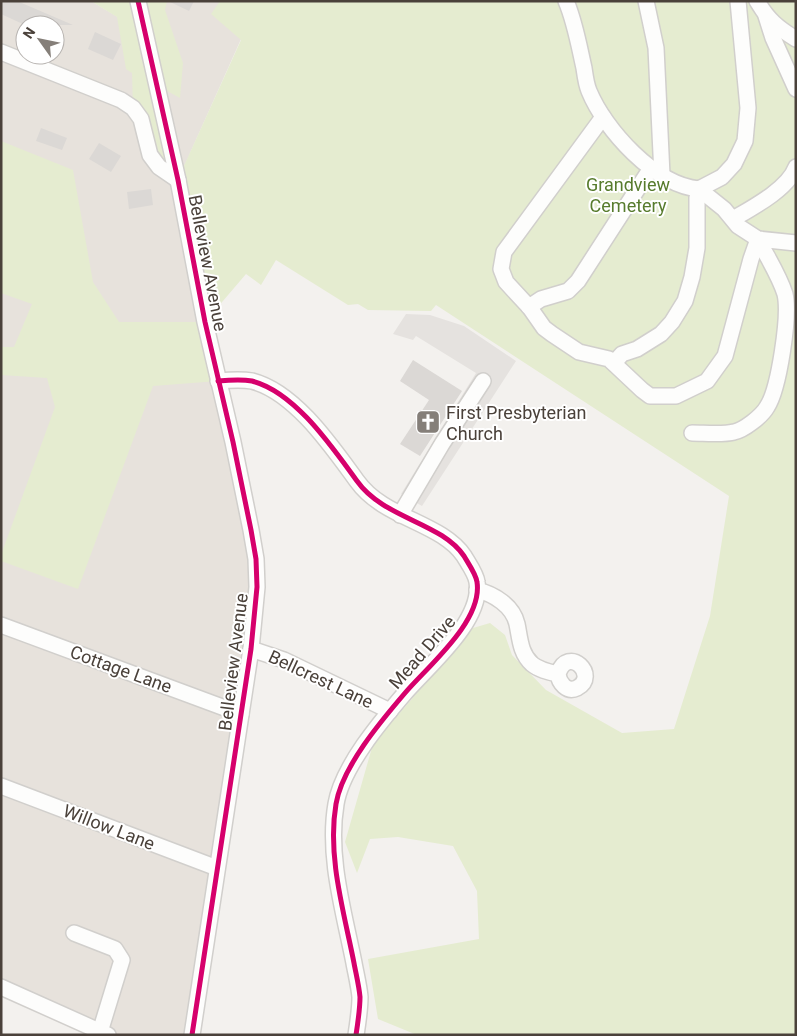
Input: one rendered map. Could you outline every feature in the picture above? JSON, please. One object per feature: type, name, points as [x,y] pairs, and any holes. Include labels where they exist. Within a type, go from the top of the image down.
[{"type":"street","name":"Belleview Avenue","points":[[138,1],[178,180],[205,322],[252,530],[256,559],[257,587],[251,649],[192,1035]]},
{"type":"street","points":[[566,1],[588,90],[603,118],[624,143],[656,172],[688,188],[699,189],[722,177],[734,164],[745,142],[748,108],[738,1]]},
{"type":"street","points":[[530,308],[541,299],[568,291],[578,281],[656,172],[656,48],[646,1]]},
{"type":"street","points":[[757,1],[766,16],[773,38],[796,89]]},
{"type":"street","points":[[766,16],[777,27],[796,39]]},
{"type":"street","points":[[1,52],[121,100],[133,108],[142,119],[150,155],[159,167],[178,180]]},
{"type":"street","points":[[603,118],[504,252],[501,269],[506,282],[530,308],[544,328],[579,352],[614,363],[650,396],[676,396],[708,381],[725,356],[746,275],[758,239]]},
{"type":"street","points":[[733,219],[756,206],[781,186],[794,172],[796,167]]},
{"type":"street","points":[[699,189],[724,210],[738,226],[758,239],[796,243]]},
{"type":"street","points":[[614,363],[622,354],[637,349],[661,334],[672,322],[685,301],[697,248],[699,189]]},
{"type":"street","points":[[692,433],[734,432],[763,413],[777,384],[787,313],[785,296],[758,239]]},
{"type":"street","points":[[218,381],[249,380],[276,390],[287,398],[333,447],[362,488],[373,499],[442,536],[454,545],[472,570],[477,581],[477,590],[495,597],[510,610],[517,625],[518,635],[526,656],[533,664],[558,674]]},
{"type":"street","points":[[400,515],[442,444],[483,381]]},
{"type":"street","name":"Mead Drive","points":[[356,1035],[360,997],[337,873],[334,814],[337,798],[342,784],[357,757],[390,711],[459,633],[472,610],[477,590]]},
{"type":"street","name":"Cottage Lane","points":[[1,625],[240,714]]},
{"type":"street","name":"Bellcrest Lane","points":[[251,649],[284,660],[390,711]]},
{"type":"street","name":"Willow Lane","points":[[1,786],[217,868]]},
{"type":"street","points":[[1,987],[104,1033],[122,960],[115,950],[74,933]]},
{"type":"shaded area","points":[[1,1],[91,1],[131,25],[138,1],[258,1],[178,180],[256,559],[192,1035],[108,1035],[1,987]]},
{"type":"shaded area","points":[[406,314],[430,315],[464,326],[516,361],[422,506],[401,494],[476,373],[416,336],[413,340],[393,334]]},
{"type":"green space","name":"Grandview Cemetery","points":[[91,1],[167,1],[165,10],[183,63],[180,98],[158,86],[178,179],[241,40],[211,14],[220,1],[796,1],[796,1035],[417,1035],[378,1019],[368,959],[479,939],[477,891],[453,846],[398,837],[370,839],[357,873],[345,842],[373,744],[473,628],[490,623],[505,635],[512,655],[546,690],[622,733],[674,729],[710,616],[729,496],[436,305],[431,311],[368,310],[358,304],[348,305],[276,260],[261,285],[246,274],[205,322],[218,381],[153,386],[78,589],[1,561],[1,555],[55,407],[47,378],[1,375],[1,347],[14,347],[32,304],[1,293],[1,141],[73,170],[93,282],[119,322],[204,322],[178,180],[159,167],[133,108],[132,73],[126,69],[117,17]]},
{"type":"building","points":[[1,1],[17,1],[50,15],[15,15],[15,20],[1,14]]},
{"type":"building","points":[[168,1],[194,1],[189,11]]},
{"type":"building","points":[[95,32],[121,44],[113,60],[88,49]]},
{"type":"building","points":[[41,128],[67,138],[62,150],[36,141]]},
{"type":"building","points":[[99,143],[121,156],[111,172],[89,159]]},
{"type":"building","points":[[151,189],[153,205],[129,209],[127,192]]},
{"type":"building","name":"First Presbyterian Church","points":[[413,360],[462,391],[420,456],[400,444],[429,400],[400,381]]},
{"type":"cycle path","points":[[138,1],[178,180],[205,322],[233,442],[256,559],[257,587],[251,649],[192,1035]]},
{"type":"cycle path","points":[[218,381],[252,381],[268,387],[283,396],[311,422],[368,494],[382,504],[441,535],[454,545],[474,572],[477,582],[477,597],[472,612],[463,627],[374,731],[346,775],[336,804],[334,824],[335,864],[360,993],[356,1035]]},
{"type":"place","name":"First Presbyterian Church","points":[[428,422]]}]
